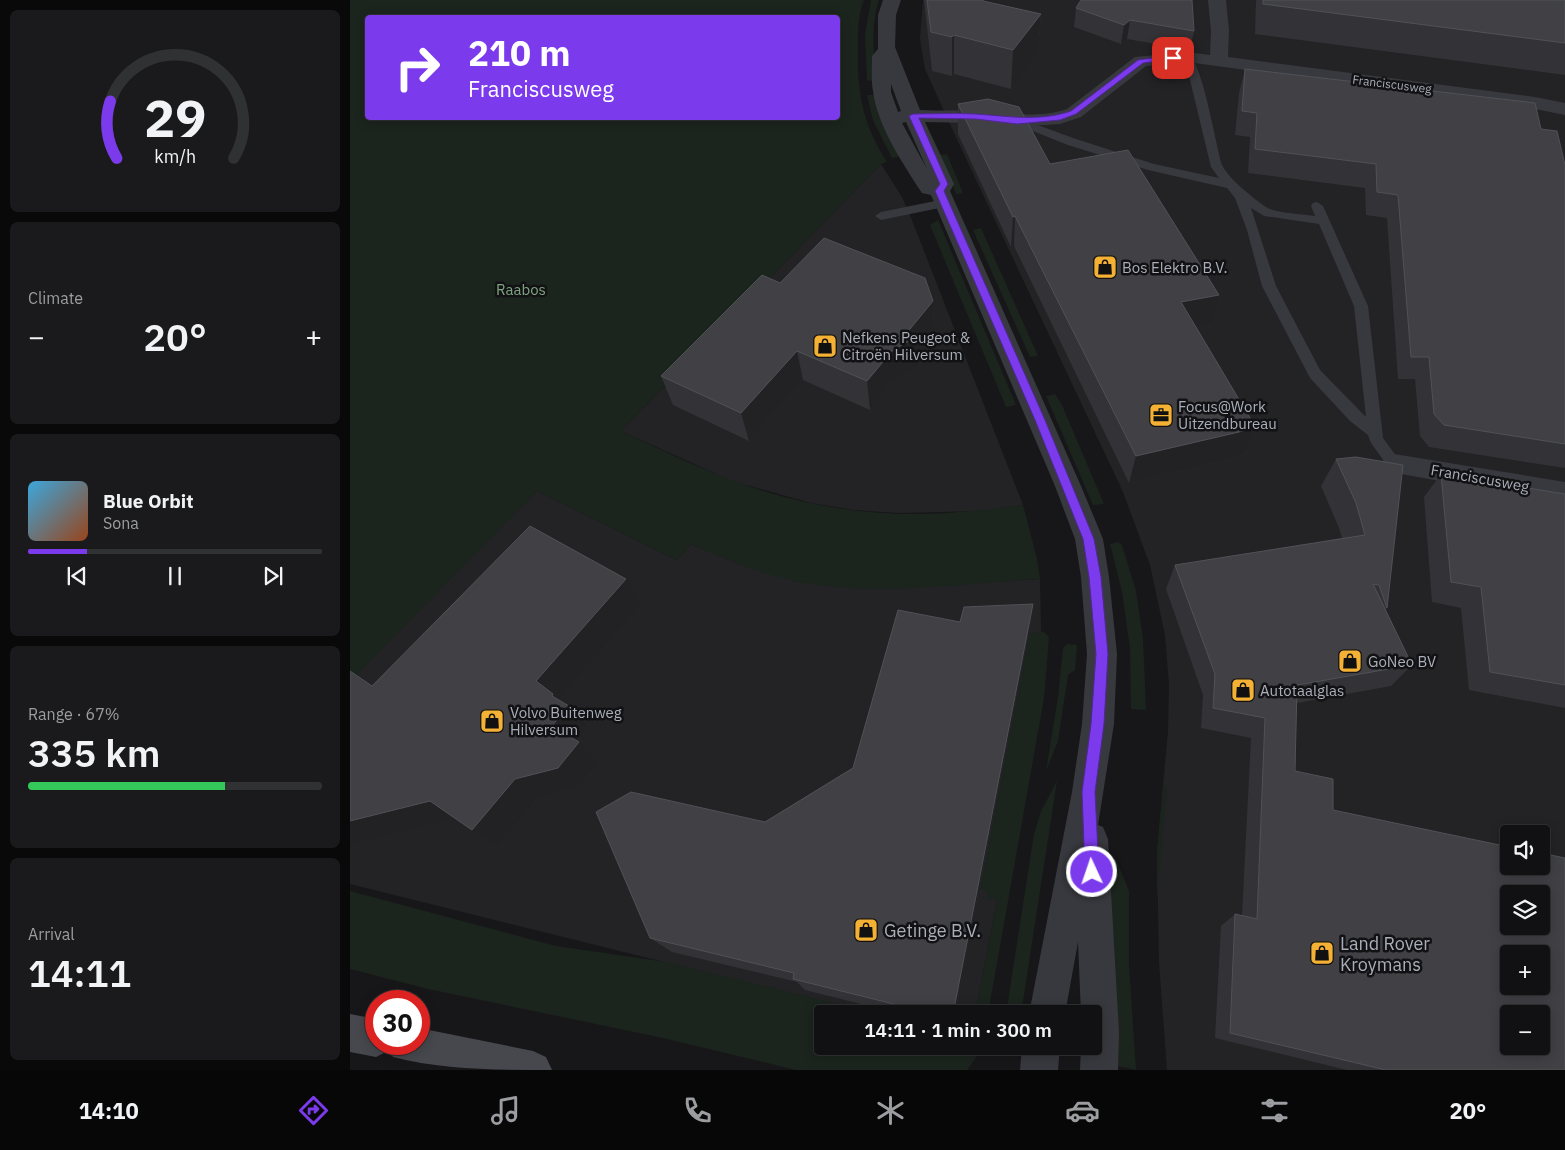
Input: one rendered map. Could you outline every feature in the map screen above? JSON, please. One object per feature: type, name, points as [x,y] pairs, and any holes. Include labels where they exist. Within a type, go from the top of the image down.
[{"type":"main road","points":[[350,1033],[365,1036]]},
{"type":"main road","points":[[430,1049],[532,1070]]},
{"type":"street","points":[[892,0],[887,15],[885,31],[887,50],[913,116],[944,184],[942,197]]},
{"type":"street","points":[[1217,0],[1220,31],[1219,62]]},
{"type":"street","points":[[887,50],[880,56],[882,92],[890,118],[909,157],[929,188],[942,197],[1037,413],[1089,539],[1095,577],[1102,654],[1098,724],[1088,792],[1049,1005]]},
{"type":"street","name":"Franciscusweg","points":[[890,118],[913,116],[976,117],[1017,121],[1060,118],[1074,113],[1140,61],[1188,57],[1525,101],[1565,109]]},
{"type":"street","name":"Franciscusweg","points":[[1394,464],[1565,493]]},
{"type":"street","points":[[1088,792],[1100,1032],[1099,1070]]},
{"type":"street","points":[[1039,1070],[1040,1055]]},
{"type":"lane","points":[[1188,57],[1196,80],[1216,167],[1240,197],[1253,230],[1269,286],[1315,374],[1355,417],[1376,434]]},
{"type":"lane","points":[[1017,121],[1072,142],[1152,167],[1230,184],[1264,212],[1324,221]]},
{"type":"lane","points":[[881,216],[913,208],[942,197]]},
{"type":"lane","points":[[1317,206],[1361,306],[1376,439],[1394,464]]},
{"type":"shaded area","points":[[923,0],[1565,0],[1565,1070],[1167,1070],[1159,963],[1157,851],[1168,731],[1169,685],[1165,635],[1150,565],[1123,492],[925,69],[920,39]]},
{"type":"shaded area","points":[[881,164],[902,197],[910,215],[1023,505],[982,511],[898,513],[854,510],[811,503],[732,481],[621,431]]},
{"type":"shaded area","points":[[537,491],[677,560],[691,544],[734,562],[799,582],[853,588],[902,588],[1040,579],[1041,632],[997,900],[977,1005],[838,1005],[350,884],[350,677]]},
{"type":"green space","name":"Raabos","points":[[350,0],[864,0],[858,29],[860,93],[872,134],[887,162],[881,164],[621,431],[732,480],[784,497],[838,508],[893,514],[921,514],[1023,505],[1037,559],[1040,579],[889,589],[859,589],[799,582],[731,561],[691,544],[677,560],[537,491],[350,682]]},
{"type":"green space","points":[[871,0],[879,0],[874,30],[874,80],[867,81],[865,34]]},
{"type":"green space","points":[[867,95],[875,95],[901,156],[892,158],[873,120]]},
{"type":"green space","points":[[947,154],[963,193],[956,194],[939,155]]},
{"type":"green space","points":[[938,220],[1016,405],[1006,407],[930,225]]},
{"type":"green space","points":[[981,228],[1038,356],[1030,357],[973,230]]},
{"type":"green space","points":[[1055,394],[1062,405],[1104,504],[1093,505],[1046,396]]},
{"type":"green space","points":[[1118,542],[1122,545],[1136,591],[1143,638],[1146,710],[1131,709],[1130,648],[1122,592],[1110,544]]},
{"type":"green space","points":[[1044,632],[1049,637],[1044,698],[990,1005],[977,1005],[997,900],[987,898],[988,891],[980,889],[1030,633]]},
{"type":"green space","points":[[1067,644],[1077,645],[1075,670],[1068,675],[1058,741],[1046,771],[1058,697],[1063,648]]},
{"type":"green space","points":[[1057,781],[1022,1005],[1007,1005],[1034,834],[1041,811]]},
{"type":"green space","points":[[1164,786],[1167,787],[1157,899],[1157,851]]},
{"type":"green space","points":[[1116,859],[1129,891],[1129,965],[1136,1070],[1117,1066],[1109,901]]},
{"type":"green space","points":[[350,891],[556,946],[667,962],[842,1005],[814,1005],[814,1055],[977,1055],[967,1070],[796,1070],[663,1038],[428,989],[350,969]]},
{"type":"building","points":[[927,0],[983,0],[1041,14],[1013,50],[954,35],[952,37],[931,32]]},
{"type":"building","points":[[1081,0],[1192,0],[1194,31],[1130,20],[1124,25],[1076,8]]},
{"type":"building","points":[[1263,0],[1565,0],[1565,43],[1263,4]]},
{"type":"building","points":[[1245,69],[1535,103],[1541,129],[1557,131],[1565,165],[1565,444],[1444,425],[1434,414],[1429,357],[1411,357],[1398,195],[1377,192],[1376,164],[1255,149],[1257,113],[1242,111]]},
{"type":"building","points":[[988,99],[1019,107],[1050,164],[1128,150],[1219,295],[1181,302],[1256,428],[1136,456],[1015,216],[1013,217],[958,104]]},
{"type":"building","name":"Nefkens Peugeot & Citroën Hilversum","points":[[824,238],[925,278],[933,301],[906,334],[916,337],[892,351],[867,381],[797,351],[741,413],[661,376],[762,275],[780,283]]},
{"type":"building","points":[[1356,457],[1403,465],[1387,608],[1379,585],[1373,584],[1412,665],[1297,685],[1295,771],[1333,779],[1333,810],[1500,845],[1500,875],[1550,875],[1550,855],[1565,858],[1565,1070],[1386,1070],[1230,1033],[1235,914],[1257,919],[1265,718],[1213,708],[1215,674],[1175,565],[1365,535],[1356,503],[1336,459]]},
{"type":"building","points":[[1441,474],[1565,494],[1565,685],[1490,672],[1481,587],[1451,582]]},
{"type":"building","points":[[530,526],[626,579],[536,681],[553,694],[552,696],[569,706],[552,726],[579,742],[558,768],[515,779],[472,830],[430,801],[350,821],[350,671],[372,686]]},
{"type":"building","points":[[1033,604],[955,1005],[898,1005],[793,979],[794,973],[650,938],[596,812],[631,792],[765,822],[853,768],[898,610],[960,622],[964,607]]},
{"type":"place","name":"Bos Elektro B.V.","points":[[1105,267]]},
{"type":"place","name":"Nefkens Peugeot & Citroën Hilversum","points":[[825,346]]},
{"type":"place","name":"Focus@Work Uitzendbureau","points":[[1161,415]]},
{"type":"place","name":"GoNeo BV","points":[[1350,661]]},
{"type":"place","name":"Autotaalglas","points":[[1243,690]]},
{"type":"place","name":"Volvo Buitenweg Hilversum","points":[[492,721]]},
{"type":"place","name":"Getinge B.V.","points":[[866,930]]},
{"type":"place","name":"Land Rover Kroymans","points":[[1322,953]]},
{"type":"route","points":[[1092,872],[1088,792],[1098,724],[1102,654],[1095,577],[1089,539],[1040,420],[940,191],[944,184],[932,154],[913,116],[942,118],[976,117],[1017,121],[1060,118],[1074,113],[1140,61],[1173,58]]}]
